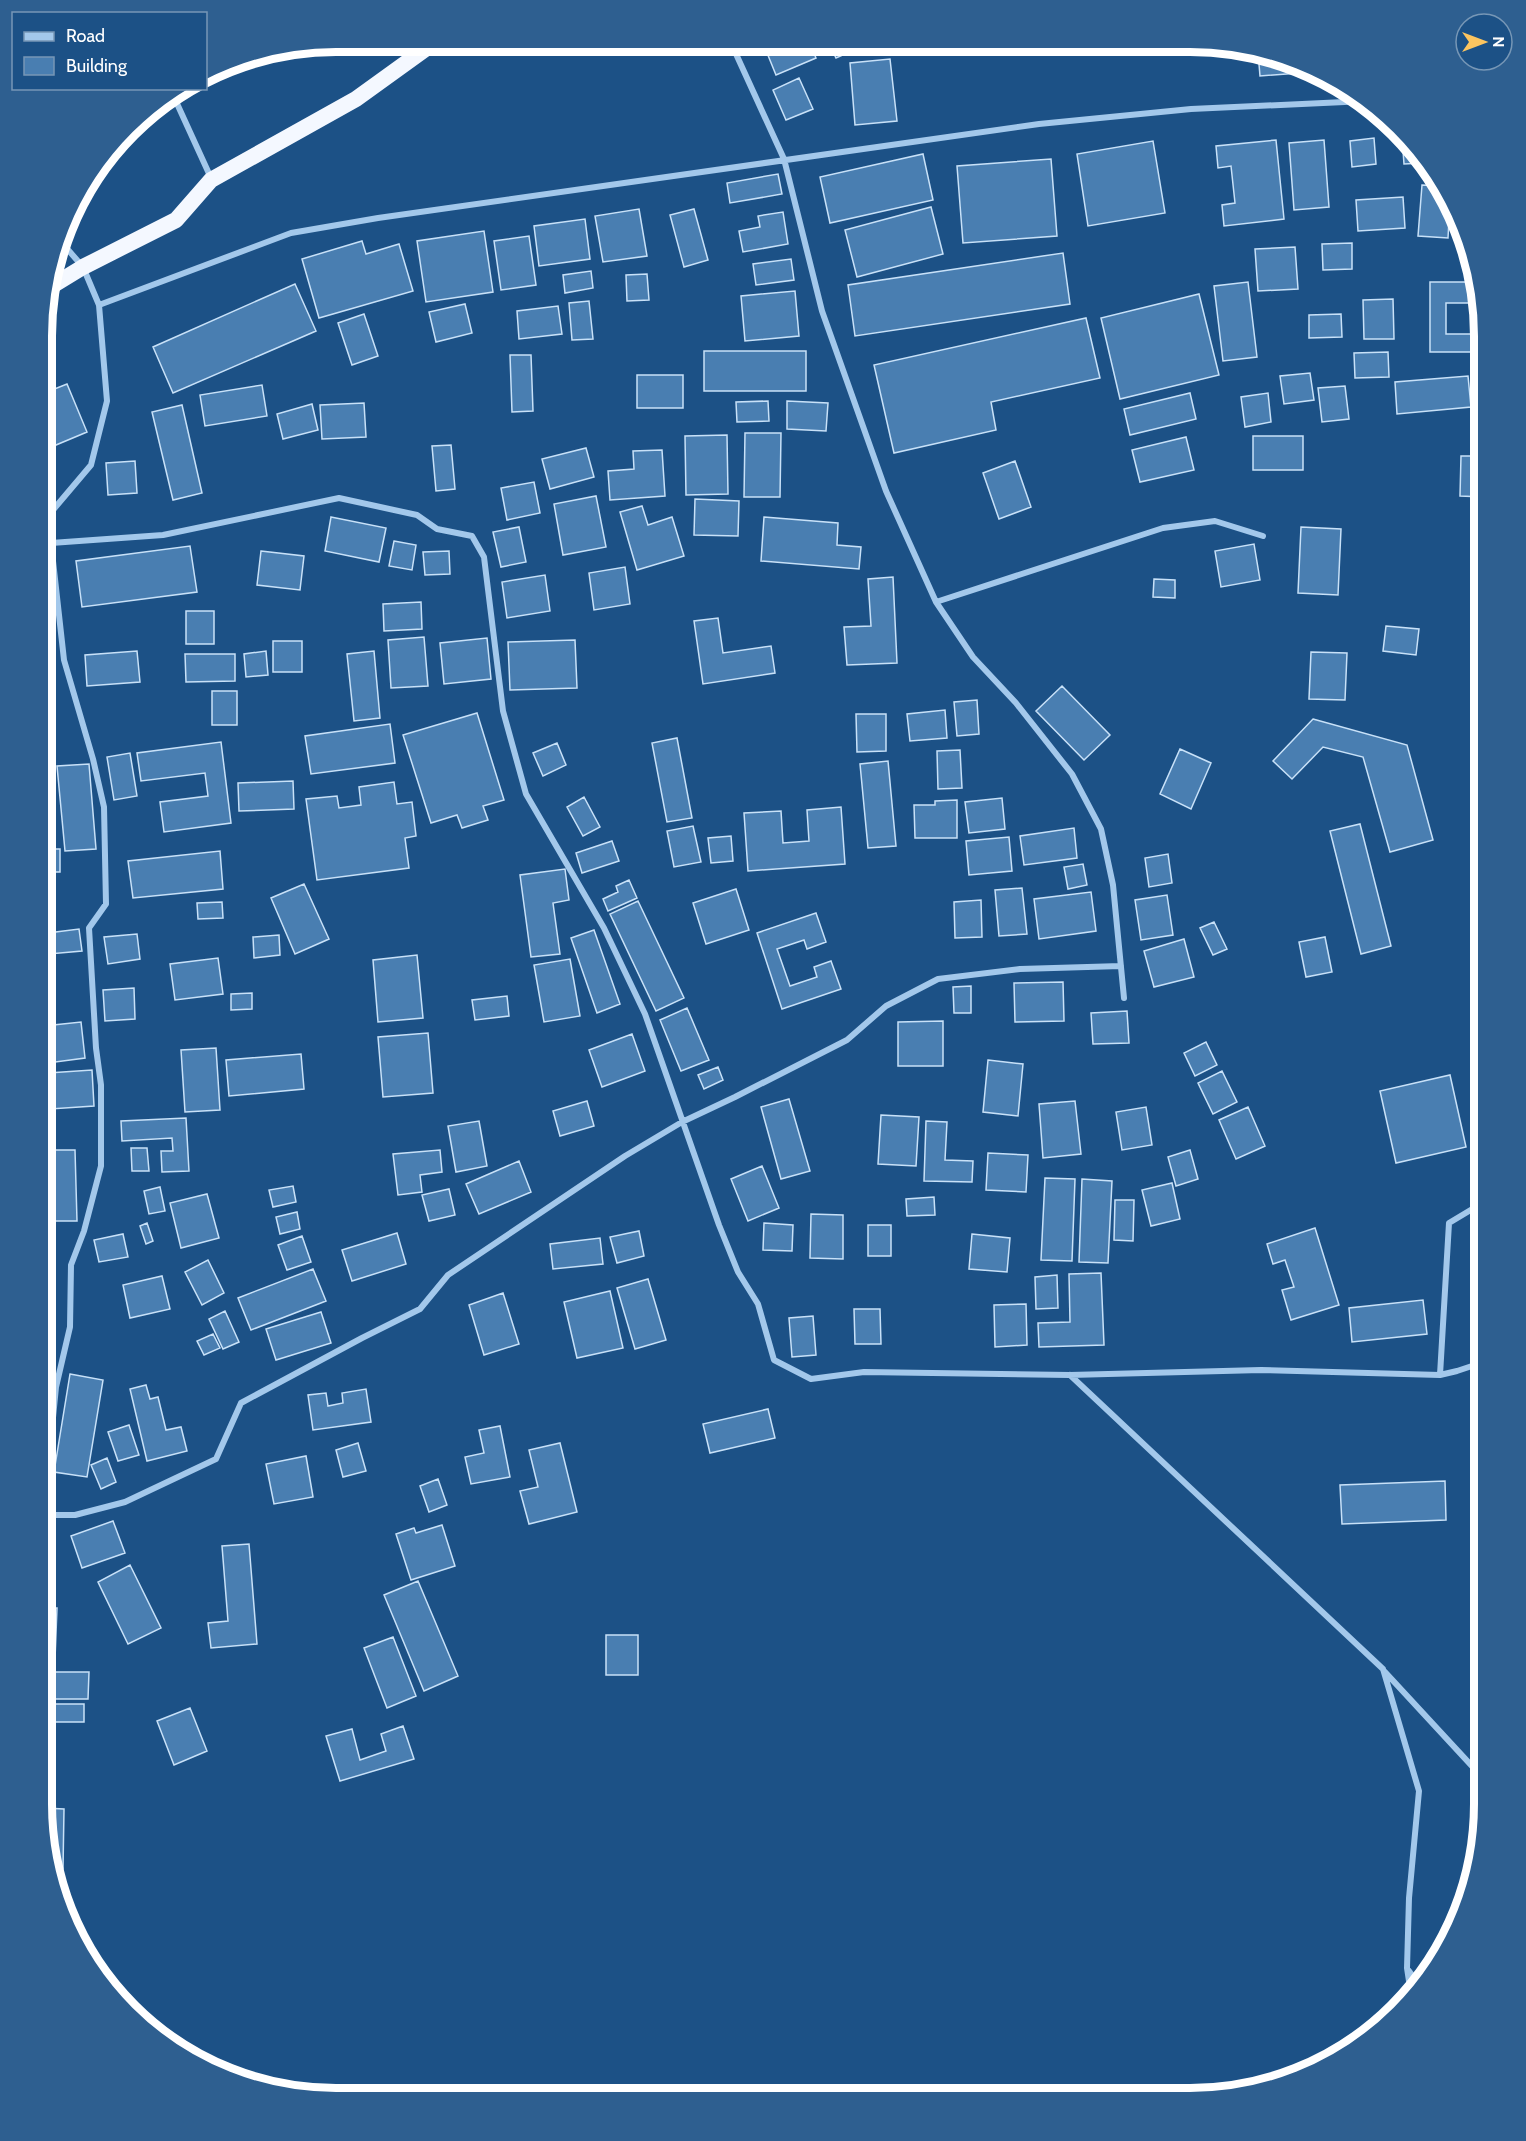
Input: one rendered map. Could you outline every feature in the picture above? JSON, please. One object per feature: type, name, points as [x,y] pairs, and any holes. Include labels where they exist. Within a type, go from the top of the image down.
[{"type":"highway","points":[[58,283],[83,267],[176,220],[211,180],[356,99],[421,52]]},
{"type":"street","points":[[735,52],[784,159],[822,311],[886,490],[936,602],[973,657],[1016,703],[1072,774],[1101,829],[1113,885],[1124,998]]},
{"type":"street","points":[[176,102],[211,180]]},
{"type":"street","points":[[99,305],[291,233],[446,207],[1039,124],[1191,109],[1349,102]]},
{"type":"street","points":[[52,526],[53,510],[91,465],[107,401],[99,305],[83,267],[67,248]]},
{"type":"street","points":[[52,543],[163,535],[339,498],[417,515],[437,529],[472,536],[484,557],[503,711],[526,794],[604,928],[645,1014],[682,1122],[738,1272],[758,1304],[774,1360],[811,1379],[864,1372],[1070,1375],[1261,1370],[1440,1375],[1474,1365]]},
{"type":"street","points":[[936,602],[1163,528],[1215,521],[1263,536]]},
{"type":"street","points":[[52,552],[64,660],[93,759],[104,807],[106,904],[89,928],[96,1048],[101,1085],[101,1166],[84,1231],[71,1265],[70,1328],[56,1387],[52,1428]]},
{"type":"street","points":[[52,1515],[75,1515],[125,1502],[216,1460],[241,1403],[362,1338],[420,1310],[448,1275],[625,1156],[682,1122],[847,1040],[886,1006],[938,979],[1020,969],[1121,966]]},
{"type":"street","points":[[1440,1375],[1449,1223],[1474,1208]]},
{"type":"street","points":[[1070,1375],[1383,1669],[1474,1768]]},
{"type":"street","points":[[1383,1669],[1419,1791],[1409,1898],[1407,1968],[1409,1984]]},
{"type":"street","points":[[1407,1968],[1414,1978]]},
{"type":"building","points":[[767,52],[814,52],[816,58],[776,75]]},
{"type":"building","points":[[833,52],[850,52],[836,58]]},
{"type":"building","points":[[890,59],[897,121],[855,125],[850,63]]},
{"type":"building","points":[[1259,61],[1296,73],[1260,76]]},
{"type":"building","points":[[799,78],[813,109],[786,120],[773,90]]},
{"type":"building","points":[[1374,138],[1376,164],[1352,167],[1350,141]]},
{"type":"building","points":[[1276,140],[1284,219],[1224,226],[1222,205],[1235,203],[1231,166],[1218,168],[1216,146]]},
{"type":"building","points":[[1324,140],[1329,207],[1294,210],[1289,143]]},
{"type":"building","points":[[1153,141],[1165,213],[1088,226],[1077,154]]},
{"type":"building","points":[[1403,149],[1415,163],[1404,164]]},
{"type":"building","points":[[923,154],[933,200],[830,223],[820,177]]},
{"type":"building","points":[[1051,159],[1057,236],[963,243],[957,166]]},
{"type":"building","points":[[778,174],[782,194],[730,203],[727,183]]},
{"type":"building","points":[[1422,185],[1430,185],[1449,221],[1448,238],[1418,236]]},
{"type":"building","points":[[1403,197],[1405,228],[1358,231],[1356,200]]},
{"type":"building","points":[[931,207],[943,254],[857,277],[845,230]]},
{"type":"building","points":[[639,209],[647,256],[603,262],[595,216]]},
{"type":"building","points":[[694,209],[708,260],[684,267],[670,215]]},
{"type":"building","points":[[783,212],[788,244],[743,252],[739,231],[760,227],[758,216]]},
{"type":"building","points":[[585,219],[590,259],[539,266],[534,226]]},
{"type":"building","points":[[484,231],[493,292],[426,302],[417,241]]},
{"type":"building","points":[[529,236],[536,285],[501,290],[494,241]]},
{"type":"building","points":[[362,241],[366,254],[399,244],[413,291],[319,318],[302,259]]},
{"type":"building","points":[[1352,243],[1352,269],[1323,270],[1322,244]]},
{"type":"building","points":[[1295,247],[1298,289],[1258,291],[1255,249]]},
{"type":"building","points":[[1063,253],[1070,304],[855,336],[848,285]]},
{"type":"building","points":[[791,259],[794,280],[756,285],[753,264]]},
{"type":"building","points":[[591,271],[593,288],[565,293],[563,275]]},
{"type":"building","points":[[647,274],[649,300],[627,301],[626,275]]},
{"type":"building","points":[[1248,282],[1257,357],[1223,361],[1214,286]]},
{"type":"building","points":[[1430,282],[1468,282],[1471,303],[1446,303],[1446,334],[1474,334],[1474,352],[1430,352]]},
{"type":"building","points":[[295,284],[316,331],[173,393],[153,347]]},
{"type":"building","points":[[795,291],[799,336],[745,341],[741,296]]},
{"type":"building","points":[[1199,294],[1219,375],[1120,399],[1101,318]]},
{"type":"building","points":[[1393,299],[1394,339],[1364,339],[1363,300]]},
{"type":"building","points":[[589,301],[593,339],[572,340],[569,303]]},
{"type":"building","points":[[465,304],[472,333],[436,342],[429,312]]},
{"type":"building","points":[[558,306],[562,334],[519,339],[517,311]]},
{"type":"building","points":[[364,314],[378,356],[352,365],[338,323]]},
{"type":"building","points":[[1341,314],[1342,337],[1309,338],[1309,315]]},
{"type":"building","points":[[1086,318],[1100,378],[991,402],[996,430],[894,453],[874,365]]},
{"type":"building","points":[[704,351],[806,351],[806,391],[704,391]]},
{"type":"building","points":[[1388,352],[1389,377],[1355,378],[1354,353]]},
{"type":"building","points":[[510,355],[531,355],[533,411],[512,412]]},
{"type":"building","points":[[1310,373],[1314,400],[1284,404],[1280,376]]},
{"type":"building","points":[[637,375],[683,375],[683,408],[637,408]]},
{"type":"building","points":[[1468,376],[1471,407],[1397,414],[1395,382]]},
{"type":"building","points":[[67,384],[87,432],[52,447],[52,390]]},
{"type":"building","points":[[262,385],[267,416],[205,426],[200,395]]},
{"type":"building","points":[[1345,386],[1349,419],[1322,422],[1318,388]]},
{"type":"building","points":[[1190,393],[1196,419],[1130,435],[1124,409]]},
{"type":"building","points":[[1268,393],[1271,422],[1245,427],[1241,397]]},
{"type":"building","points":[[768,401],[769,421],[737,422],[736,402]]},
{"type":"building","points":[[787,401],[828,403],[826,431],[787,429]]},
{"type":"building","points":[[364,403],[366,437],[322,439],[320,405]]},
{"type":"building","points":[[312,404],[318,430],[283,439],[277,414]]},
{"type":"building","points":[[182,405],[202,493],[173,500],[152,412]]},
{"type":"building","points":[[745,433],[781,433],[780,497],[744,497]]},
{"type":"building","points":[[727,435],[728,494],[686,495],[685,436]]},
{"type":"building","points":[[1253,436],[1303,436],[1303,470],[1253,470]]},
{"type":"building","points":[[1186,437],[1194,470],[1140,482],[1132,450]]},
{"type":"building","points":[[451,445],[455,489],[436,491],[432,446]]},
{"type":"building","points":[[586,448],[594,477],[550,489],[542,459]]},
{"type":"building","points":[[662,450],[665,496],[610,500],[608,471],[634,469],[633,451]]},
{"type":"building","points":[[1461,456],[1474,456],[1474,497],[1460,496]]},
{"type":"building","points":[[135,461],[137,493],[108,495],[106,463]]},
{"type":"building","points":[[1015,461],[1031,507],[999,519],[983,473]]},
{"type":"building","points":[[534,482],[540,513],[507,520],[501,488]]},
{"type":"building","points":[[596,496],[606,547],[563,555],[554,504]]},
{"type":"building","points":[[695,499],[739,501],[738,536],[694,535]]},
{"type":"building","points":[[642,506],[648,525],[672,517],[684,556],[637,570],[620,512]]},
{"type":"building","points":[[331,517],[386,528],[379,562],[325,551]]},
{"type":"building","points":[[764,517],[838,523],[837,545],[861,547],[859,569],[761,561]]},
{"type":"building","points":[[519,527],[526,562],[501,567],[493,532]]},
{"type":"building","points":[[1301,527],[1341,529],[1338,595],[1298,593]]},
{"type":"building","points":[[394,541],[416,545],[412,570],[389,566]]},
{"type":"building","points":[[1254,544],[1260,580],[1221,587],[1215,551]]},
{"type":"building","points":[[190,546],[197,592],[82,607],[76,561]]},
{"type":"building","points":[[261,551],[304,556],[300,590],[257,585]]},
{"type":"building","points":[[449,551],[450,574],[425,575],[423,552]]},
{"type":"building","points":[[625,567],[630,604],[594,610],[589,573]]},
{"type":"building","points":[[545,575],[550,611],[507,618],[502,582]]},
{"type":"building","points":[[893,577],[897,663],[847,665],[844,627],[871,626],[868,579]]},
{"type":"building","points":[[1154,579],[1175,580],[1175,598],[1153,597]]},
{"type":"building","points":[[421,602],[422,629],[384,631],[383,604]]},
{"type":"building","points":[[186,611],[214,611],[214,644],[186,644]]},
{"type":"building","points":[[718,618],[723,653],[771,646],[775,673],[703,684],[694,621]]},
{"type":"building","points":[[1386,626],[1419,629],[1416,655],[1383,651]]},
{"type":"building","points":[[424,637],[428,686],[391,688],[388,640]]},
{"type":"building","points":[[487,638],[491,679],[444,684],[440,643]]},
{"type":"building","points":[[575,640],[577,688],[510,690],[508,642]]},
{"type":"building","points":[[273,641],[302,641],[302,672],[273,672]]},
{"type":"building","points":[[137,651],[140,682],[87,686],[85,655]]},
{"type":"building","points":[[266,651],[268,675],[246,677],[244,654]]},
{"type":"building","points":[[374,651],[380,718],[354,721],[347,654]]},
{"type":"building","points":[[1311,652],[1347,653],[1345,700],[1309,699]]},
{"type":"building","points":[[185,654],[235,654],[235,681],[186,682]]},
{"type":"building","points":[[1062,686],[1110,735],[1084,760],[1036,711]]},
{"type":"building","points":[[212,691],[237,691],[237,725],[212,725]]},
{"type":"building","points":[[977,700],[979,734],[957,736],[954,702]]},
{"type":"building","points":[[945,710],[947,738],[910,741],[907,714]]},
{"type":"building","points":[[477,713],[504,800],[483,806],[488,820],[462,828],[457,815],[431,823],[403,735]]},
{"type":"building","points":[[856,714],[886,714],[886,751],[857,752]]},
{"type":"building","points":[[1313,719],[1407,745],[1433,840],[1390,852],[1363,757],[1323,747],[1292,779],[1273,761]]},
{"type":"building","points":[[390,724],[395,763],[311,774],[305,736]]},
{"type":"building","points":[[677,738],[692,818],[667,822],[652,743]]},
{"type":"building","points":[[221,742],[231,823],[164,832],[160,802],[208,796],[205,773],[141,781],[137,753]]},
{"type":"building","points":[[557,743],[566,765],[543,776],[533,753]]},
{"type":"building","points":[[1180,749],[1211,763],[1191,809],[1160,794]]},
{"type":"building","points":[[960,750],[962,788],[938,789],[937,751]]},
{"type":"building","points":[[130,753],[137,796],[114,800],[107,757]]},
{"type":"building","points":[[888,761],[896,846],[868,848],[860,764]]},
{"type":"building","points":[[89,764],[96,849],[65,851],[57,766]]},
{"type":"building","points":[[293,781],[294,809],[239,811],[238,783]]},
{"type":"building","points":[[394,782],[397,804],[412,802],[416,836],[405,838],[409,868],[317,880],[306,799],[337,796],[339,808],[361,805],[359,787]]},
{"type":"building","points":[[584,797],[600,827],[583,836],[567,807]]},
{"type":"building","points":[[1002,798],[1005,829],[969,833],[965,802]]},
{"type":"building","points":[[957,800],[957,838],[915,838],[914,805],[935,805],[935,801]]},
{"type":"building","points":[[52,806],[55,806],[55,822],[52,822]]},
{"type":"building","points":[[841,807],[845,864],[748,871],[744,813],[781,811],[783,843],[809,841],[807,810]]},
{"type":"building","points":[[1360,824],[1391,946],[1361,954],[1330,831]]},
{"type":"building","points":[[693,826],[701,862],[674,867],[667,831]]},
{"type":"building","points":[[1074,828],[1077,858],[1024,865],[1020,836]]},
{"type":"building","points":[[731,836],[733,861],[711,863],[708,838]]},
{"type":"building","points":[[1009,837],[1012,871],[969,875],[966,841]]},
{"type":"building","points":[[612,841],[619,861],[582,873],[576,853]]},
{"type":"building","points":[[52,849],[60,849],[60,872],[52,872]]},
{"type":"building","points":[[220,851],[223,889],[133,898],[128,861]]},
{"type":"building","points":[[1168,854],[1172,883],[1149,887],[1145,858]]},
{"type":"building","points":[[1083,864],[1087,885],[1068,889],[1064,867]]},
{"type":"building","points":[[565,869],[569,900],[553,903],[560,954],[531,957],[520,875]]},
{"type":"building","points":[[629,880],[637,898],[608,911],[603,899],[618,892],[616,886]]},
{"type":"building","points":[[304,884],[329,939],[295,954],[271,898]]},
{"type":"building","points":[[1022,888],[1027,934],[999,936],[995,890]]},
{"type":"building","points":[[736,889],[749,930],[706,944],[693,903]]},
{"type":"building","points":[[1091,892],[1096,931],[1039,939],[1034,899]]},
{"type":"building","points":[[1167,895],[1173,935],[1141,940],[1135,900]]},
{"type":"building","points":[[981,900],[982,937],[955,938],[954,902]]},
{"type":"building","points":[[638,901],[684,998],[656,1011],[610,914]]},
{"type":"building","points":[[222,902],[223,918],[198,919],[197,903]]},
{"type":"building","points":[[816,913],[826,942],[807,949],[804,940],[777,949],[790,986],[817,977],[814,967],[831,961],[841,989],[782,1009],[757,933]]},
{"type":"building","points":[[1214,922],[1227,949],[1213,955],[1200,928]]},
{"type":"building","points":[[79,929],[82,951],[52,954],[52,932]]},
{"type":"building","points":[[594,930],[620,1004],[597,1013],[571,938]]},
{"type":"building","points":[[137,934],[140,959],[108,964],[104,937]]},
{"type":"building","points":[[279,935],[280,955],[254,958],[253,937]]},
{"type":"building","points":[[1325,937],[1332,972],[1306,977],[1299,942]]},
{"type":"building","points":[[1184,939],[1194,977],[1154,987],[1144,951]]},
{"type":"building","points":[[417,955],[423,1018],[378,1022],[373,960]]},
{"type":"building","points":[[218,958],[223,994],[175,1000],[170,964]]},
{"type":"building","points":[[570,959],[580,1016],[544,1022],[534,965]]},
{"type":"building","points":[[1063,982],[1064,1021],[1015,1022],[1014,983]]},
{"type":"building","points":[[971,986],[971,1013],[954,1013],[953,987]]},
{"type":"building","points":[[134,988],[135,1019],[105,1021],[103,990]]},
{"type":"building","points":[[252,993],[252,1009],[231,1010],[231,994]]},
{"type":"building","points":[[507,996],[509,1016],[475,1020],[472,1000]]},
{"type":"building","points":[[687,1008],[709,1060],[681,1071],[660,1020]]},
{"type":"building","points":[[1127,1011],[1129,1043],[1093,1044],[1091,1013]]},
{"type":"building","points":[[943,1021],[943,1066],[898,1066],[898,1022]]},
{"type":"building","points":[[81,1022],[85,1058],[52,1062],[52,1025]]},
{"type":"building","points":[[428,1033],[433,1093],[383,1097],[378,1037]]},
{"type":"building","points":[[632,1034],[645,1071],[602,1087],[589,1050]]},
{"type":"building","points":[[1206,1042],[1217,1065],[1195,1076],[1184,1053]]},
{"type":"building","points":[[216,1048],[220,1110],[185,1112],[181,1050]]},
{"type":"building","points":[[301,1054],[304,1089],[229,1096],[226,1060]]},
{"type":"building","points":[[988,1060],[1023,1064],[1018,1116],[983,1112]]},
{"type":"building","points":[[718,1067],[723,1080],[704,1089],[698,1075]]},
{"type":"building","points":[[92,1070],[94,1106],[52,1109],[52,1073]]},
{"type":"building","points":[[1222,1071],[1237,1102],[1213,1114],[1198,1083]]},
{"type":"building","points":[[1450,1075],[1466,1147],[1396,1163],[1380,1091]]},
{"type":"building","points":[[789,1099],[810,1171],[781,1179],[761,1107]]},
{"type":"building","points":[[587,1101],[594,1126],[560,1136],[553,1111]]},
{"type":"building","points":[[1075,1101],[1081,1154],[1043,1158],[1039,1104]]},
{"type":"building","points":[[1146,1107],[1152,1145],[1122,1150],[1116,1112]]},
{"type":"building","points":[[1248,1107],[1265,1146],[1236,1159],[1219,1120]]},
{"type":"building","points":[[881,1115],[919,1117],[916,1166],[878,1164]]},
{"type":"building","points":[[186,1118],[189,1171],[162,1172],[161,1151],[173,1151],[172,1138],[122,1141],[121,1121]]},
{"type":"building","points":[[479,1121],[487,1166],[456,1172],[448,1126]]},
{"type":"building","points":[[926,1121],[947,1122],[945,1160],[973,1161],[972,1182],[924,1181]]},
{"type":"building","points":[[131,1148],[147,1148],[149,1171],[132,1171]]},
{"type":"building","points":[[52,1150],[75,1150],[77,1221],[52,1221]]},
{"type":"building","points":[[440,1150],[442,1172],[420,1175],[422,1192],[398,1195],[393,1154]]},
{"type":"building","points":[[1190,1150],[1198,1179],[1176,1186],[1168,1157]]},
{"type":"building","points":[[988,1153],[1028,1155],[1026,1192],[986,1190]]},
{"type":"building","points":[[519,1161],[531,1192],[479,1214],[466,1184]]},
{"type":"building","points":[[762,1166],[779,1208],[748,1221],[731,1179]]},
{"type":"building","points":[[1045,1178],[1075,1179],[1072,1261],[1041,1260]]},
{"type":"building","points":[[1082,1179],[1112,1181],[1108,1263],[1079,1262]]},
{"type":"building","points":[[1172,1183],[1180,1219],[1151,1226],[1142,1190]]},
{"type":"building","points":[[293,1186],[296,1202],[273,1207],[269,1190]]},
{"type":"building","points":[[160,1187],[165,1211],[149,1214],[144,1191]]},
{"type":"building","points":[[449,1189],[455,1215],[429,1221],[422,1195]]},
{"type":"building","points":[[207,1194],[219,1238],[181,1248],[170,1203]]},
{"type":"building","points":[[934,1197],[935,1215],[907,1216],[906,1199]]},
{"type":"building","points":[[1115,1200],[1134,1200],[1133,1241],[1114,1240]]},
{"type":"building","points":[[297,1212],[300,1229],[280,1234],[276,1217]]},
{"type":"building","points":[[811,1214],[843,1215],[843,1259],[810,1258]]},
{"type":"building","points":[[147,1223],[153,1241],[146,1244],[140,1226]]},
{"type":"building","points":[[764,1223],[793,1225],[792,1251],[763,1250]]},
{"type":"building","points":[[868,1225],[891,1225],[891,1256],[868,1256]]},
{"type":"building","points":[[1474,1225],[1474,1319],[1473,1319]]},
{"type":"building","points":[[1315,1228],[1339,1305],[1291,1320],[1282,1290],[1294,1287],[1285,1260],[1273,1264],[1267,1244]]},
{"type":"building","points":[[639,1231],[644,1256],[617,1263],[610,1237]]},
{"type":"building","points":[[397,1233],[406,1264],[352,1281],[342,1250]]},
{"type":"building","points":[[123,1234],[128,1257],[99,1262],[94,1240]]},
{"type":"building","points":[[972,1234],[1010,1238],[1007,1272],[969,1269]]},
{"type":"building","points":[[302,1236],[311,1262],[287,1270],[278,1245]]},
{"type":"building","points":[[600,1238],[603,1264],[553,1269],[550,1244]]},
{"type":"building","points":[[208,1260],[224,1293],[202,1305],[185,1272]]},
{"type":"building","points":[[313,1269],[326,1301],[251,1330],[238,1298]]},
{"type":"building","points":[[1101,1273],[1104,1345],[1039,1347],[1038,1323],[1070,1322],[1069,1274]]},
{"type":"building","points":[[1057,1275],[1058,1308],[1036,1309],[1035,1277]]},
{"type":"building","points":[[162,1276],[170,1309],[130,1318],[123,1285]]},
{"type":"building","points":[[648,1279],[666,1340],[635,1349],[617,1288]]},
{"type":"building","points":[[610,1291],[623,1348],[577,1358],[564,1302]]},
{"type":"building","points":[[503,1293],[519,1344],[484,1355],[469,1305]]},
{"type":"building","points":[[1423,1300],[1427,1334],[1352,1342],[1349,1308]]},
{"type":"building","points":[[1026,1304],[1027,1345],[995,1347],[994,1305]]},
{"type":"building","points":[[854,1309],[880,1309],[881,1344],[855,1344]]},
{"type":"building","points":[[225,1311],[239,1342],[223,1349],[209,1319]]},
{"type":"building","points":[[321,1312],[331,1343],[276,1360],[266,1329]]},
{"type":"building","points":[[813,1316],[816,1355],[792,1357],[789,1318]]},
{"type":"building","points":[[213,1334],[220,1348],[204,1355],[197,1341]]},
{"type":"building","points":[[70,1374],[103,1380],[87,1477],[54,1472]]},
{"type":"building","points":[[146,1385],[150,1399],[158,1397],[166,1430],[181,1427],[187,1451],[147,1461],[130,1389]]},
{"type":"building","points":[[366,1389],[371,1422],[313,1430],[308,1395],[326,1393],[328,1406],[343,1403],[342,1393]]},
{"type":"building","points":[[768,1409],[775,1438],[710,1453],[703,1424]]},
{"type":"building","points":[[129,1425],[139,1455],[118,1461],[108,1432]]},
{"type":"building","points":[[500,1426],[510,1477],[471,1484],[465,1457],[484,1453],[479,1430]]},
{"type":"building","points":[[358,1443],[366,1471],[343,1477],[336,1450]]},
{"type":"building","points":[[560,1443],[577,1512],[529,1524],[520,1491],[538,1487],[529,1450]]},
{"type":"building","points":[[306,1456],[313,1497],[274,1504],[266,1464]]},
{"type":"building","points":[[107,1458],[116,1482],[101,1489],[91,1465]]},
{"type":"building","points":[[438,1479],[447,1505],[429,1512],[420,1486]]},
{"type":"building","points":[[1445,1481],[1446,1520],[1342,1524],[1340,1485]]},
{"type":"building","points":[[113,1521],[125,1553],[82,1568],[71,1536]]},
{"type":"building","points":[[442,1525],[455,1566],[411,1580],[396,1534],[414,1528],[416,1533]]},
{"type":"building","points":[[249,1544],[257,1644],[211,1648],[208,1623],[228,1621],[222,1546]]},
{"type":"building","points":[[130,1565],[161,1628],[128,1644],[98,1582]]},
{"type":"building","points":[[418,1581],[458,1676],[424,1691],[384,1595]]},
{"type":"building","points":[[52,1608],[57,1608],[55,1659],[52,1659]]},
{"type":"building","points":[[606,1635],[638,1635],[638,1675],[606,1675]]},
{"type":"building","points":[[393,1637],[416,1696],[387,1708],[364,1648]]},
{"type":"building","points":[[52,1672],[89,1672],[88,1699],[52,1699]]},
{"type":"building","points":[[52,1704],[84,1704],[84,1722],[52,1722]]},
{"type":"building","points":[[190,1708],[207,1751],[174,1765],[157,1721]]},
{"type":"building","points":[[403,1726],[414,1759],[340,1781],[326,1736],[352,1729],[360,1760],[386,1751],[381,1734]]},
{"type":"building","points":[[52,1808],[64,1809],[63,1869],[60,1869],[58,1860]]}]
